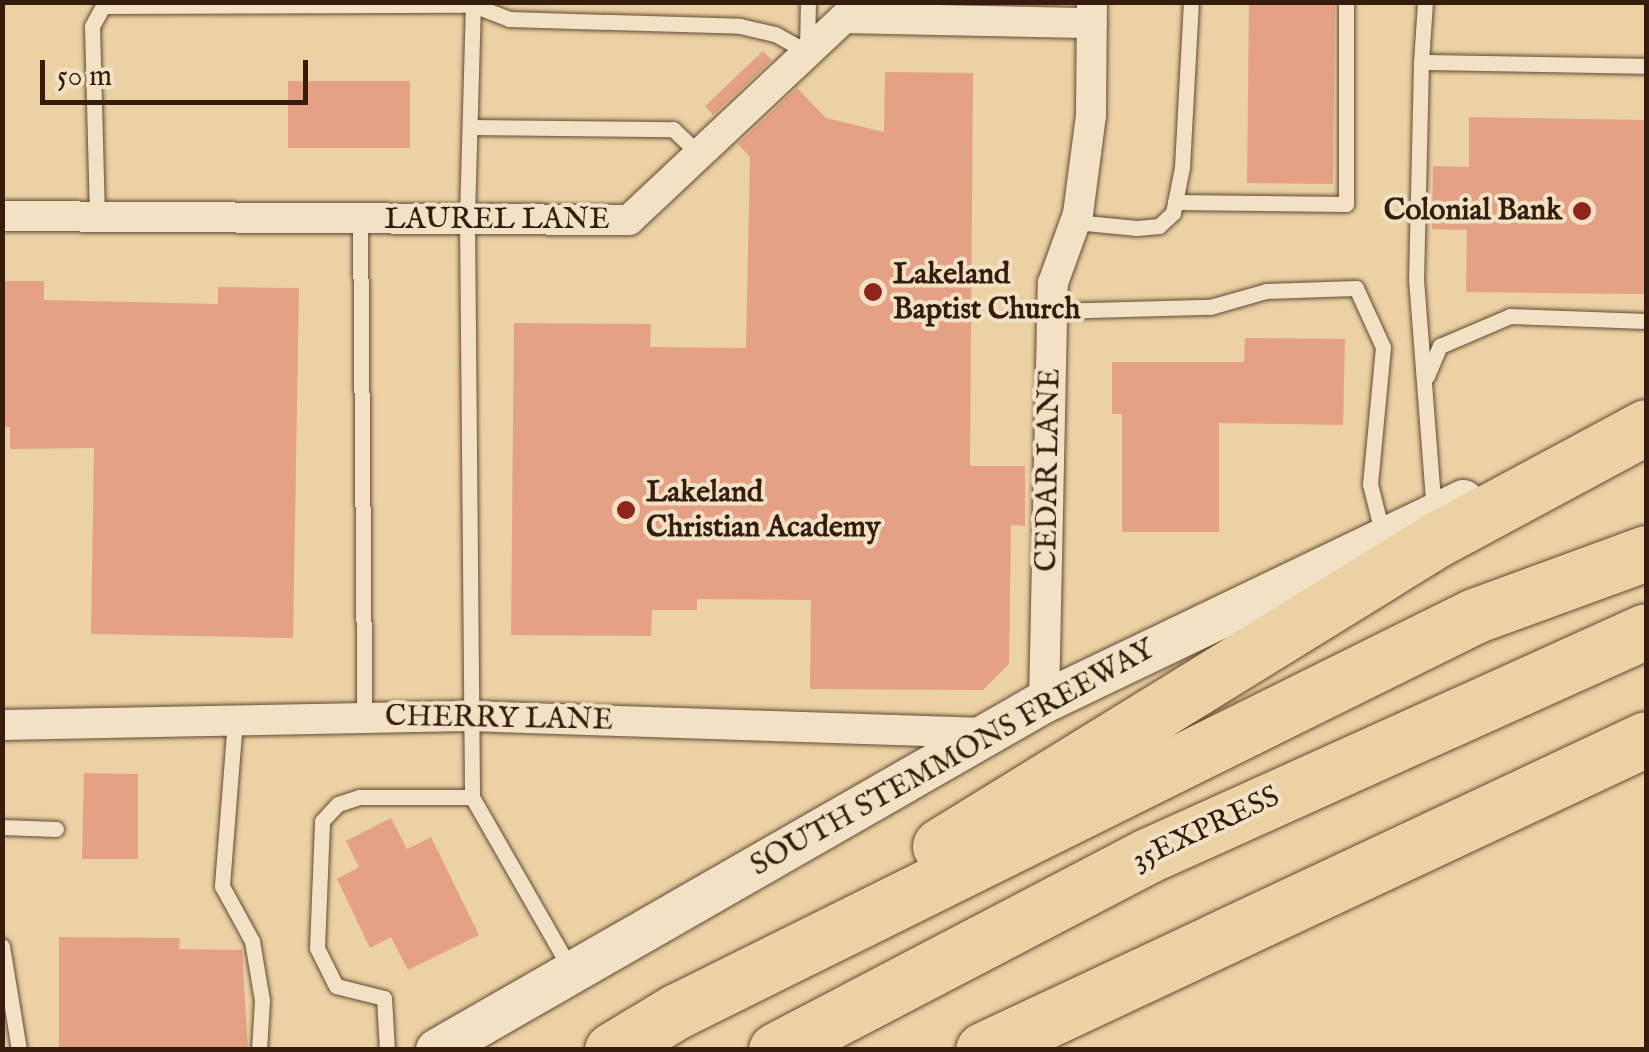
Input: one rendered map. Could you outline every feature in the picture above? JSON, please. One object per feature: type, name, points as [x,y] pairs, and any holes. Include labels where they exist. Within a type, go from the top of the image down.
[{"type":"highway","points":[[612,1050],[1435,526],[1646,424]]},
{"type":"highway","points":[[677,1011],[1474,616],[1646,554]]},
{"type":"highway","name":"35EXPRESS","points":[[776,1050],[1147,856],[1646,631]]},
{"type":"highway","points":[[982,1050],[1646,738]]},
{"type":"main road","name":"SOUTH STEMMONS FREEWAY","points":[[437,1050],[570,968],[995,733],[1044,702],[1382,536],[1435,526]]},
{"type":"street","name":"LAUREL LANE","points":[[2,216],[628,220],[844,18],[1092,13]]},
{"type":"street","name":"CEDAR LANE","points":[[1044,702],[1052,311],[1054,283],[1075,222],[1091,115],[1092,13]]},
{"type":"street","name":"CHERRY LANE","points":[[2,725],[469,716],[995,733]]},
{"type":"lane","points":[[97,217],[92,26],[103,6],[474,4],[509,19],[740,26],[775,34],[808,52],[808,2]]},
{"type":"lane","points":[[1075,222],[1159,226],[1175,202],[1191,2]]},
{"type":"lane","points":[[1175,202],[1346,204],[1346,2]]},
{"type":"lane","points":[[1425,2],[1416,294],[1427,376],[1435,526]]},
{"type":"lane","points":[[474,4],[468,220],[472,797],[570,968]]},
{"type":"lane","points":[[1421,62],[1646,66]]},
{"type":"lane","points":[[470,127],[673,129],[699,154]]},
{"type":"lane","points":[[360,219],[364,718]]},
{"type":"lane","points":[[1052,311],[1210,306],[1266,290],[1356,288],[1382,347],[1370,484],[1382,536]]},
{"type":"lane","points":[[1427,376],[1440,346],[1510,316],[1646,321]]},
{"type":"lane","points":[[235,720],[222,886],[252,941],[262,1000],[259,1050]]},
{"type":"lane","points":[[388,1050],[384,998],[336,986],[316,948],[322,821],[338,804],[359,796],[472,797]]},
{"type":"lane","points":[[2,827],[56,828]]},
{"type":"lane","points":[[2,946],[19,1050]]},
{"type":"building","points":[[1249,2],[1335,2],[1333,184],[1247,183]]},
{"type":"building","points":[[763,51],[772,60],[713,115],[705,106]]},
{"type":"building","points":[[885,72],[973,73],[970,466],[1025,466],[1025,526],[1011,525],[1009,664],[983,690],[810,689],[811,600],[697,599],[697,610],[652,610],[651,636],[511,635],[514,323],[651,324],[650,347],[746,348],[750,157],[738,144],[797,88],[826,118],[884,132]]},
{"type":"building","points":[[288,81],[410,81],[410,148],[288,148]]},
{"type":"building","points":[[1469,117],[1646,120],[1646,294],[1466,292],[1467,230],[1432,229],[1433,166],[1469,167]]},
{"type":"building","points":[[2,281],[44,281],[44,300],[218,304],[218,287],[299,288],[293,638],[91,634],[94,448],[10,449],[10,427],[2,427]]},
{"type":"building","points":[[1245,338],[1345,339],[1343,425],[1219,423],[1219,532],[1122,532],[1122,414],[1112,414],[1112,362],[1244,362]]},
{"type":"building","points":[[84,773],[138,774],[138,859],[82,859]]},
{"type":"building","points":[[391,818],[407,849],[431,837],[479,935],[408,970],[391,937],[370,948],[337,879],[359,867],[346,841]]},
{"type":"building","points":[[59,937],[180,938],[179,949],[242,950],[248,1050],[59,1050]]},
{"type":"place","name":"Colonial Bank","points":[[1582,211]]},
{"type":"place","name":"Lakeland Baptist Church","points":[[873,292]]},
{"type":"place","name":"Lakeland Christian Academy","points":[[626,510]]}]
